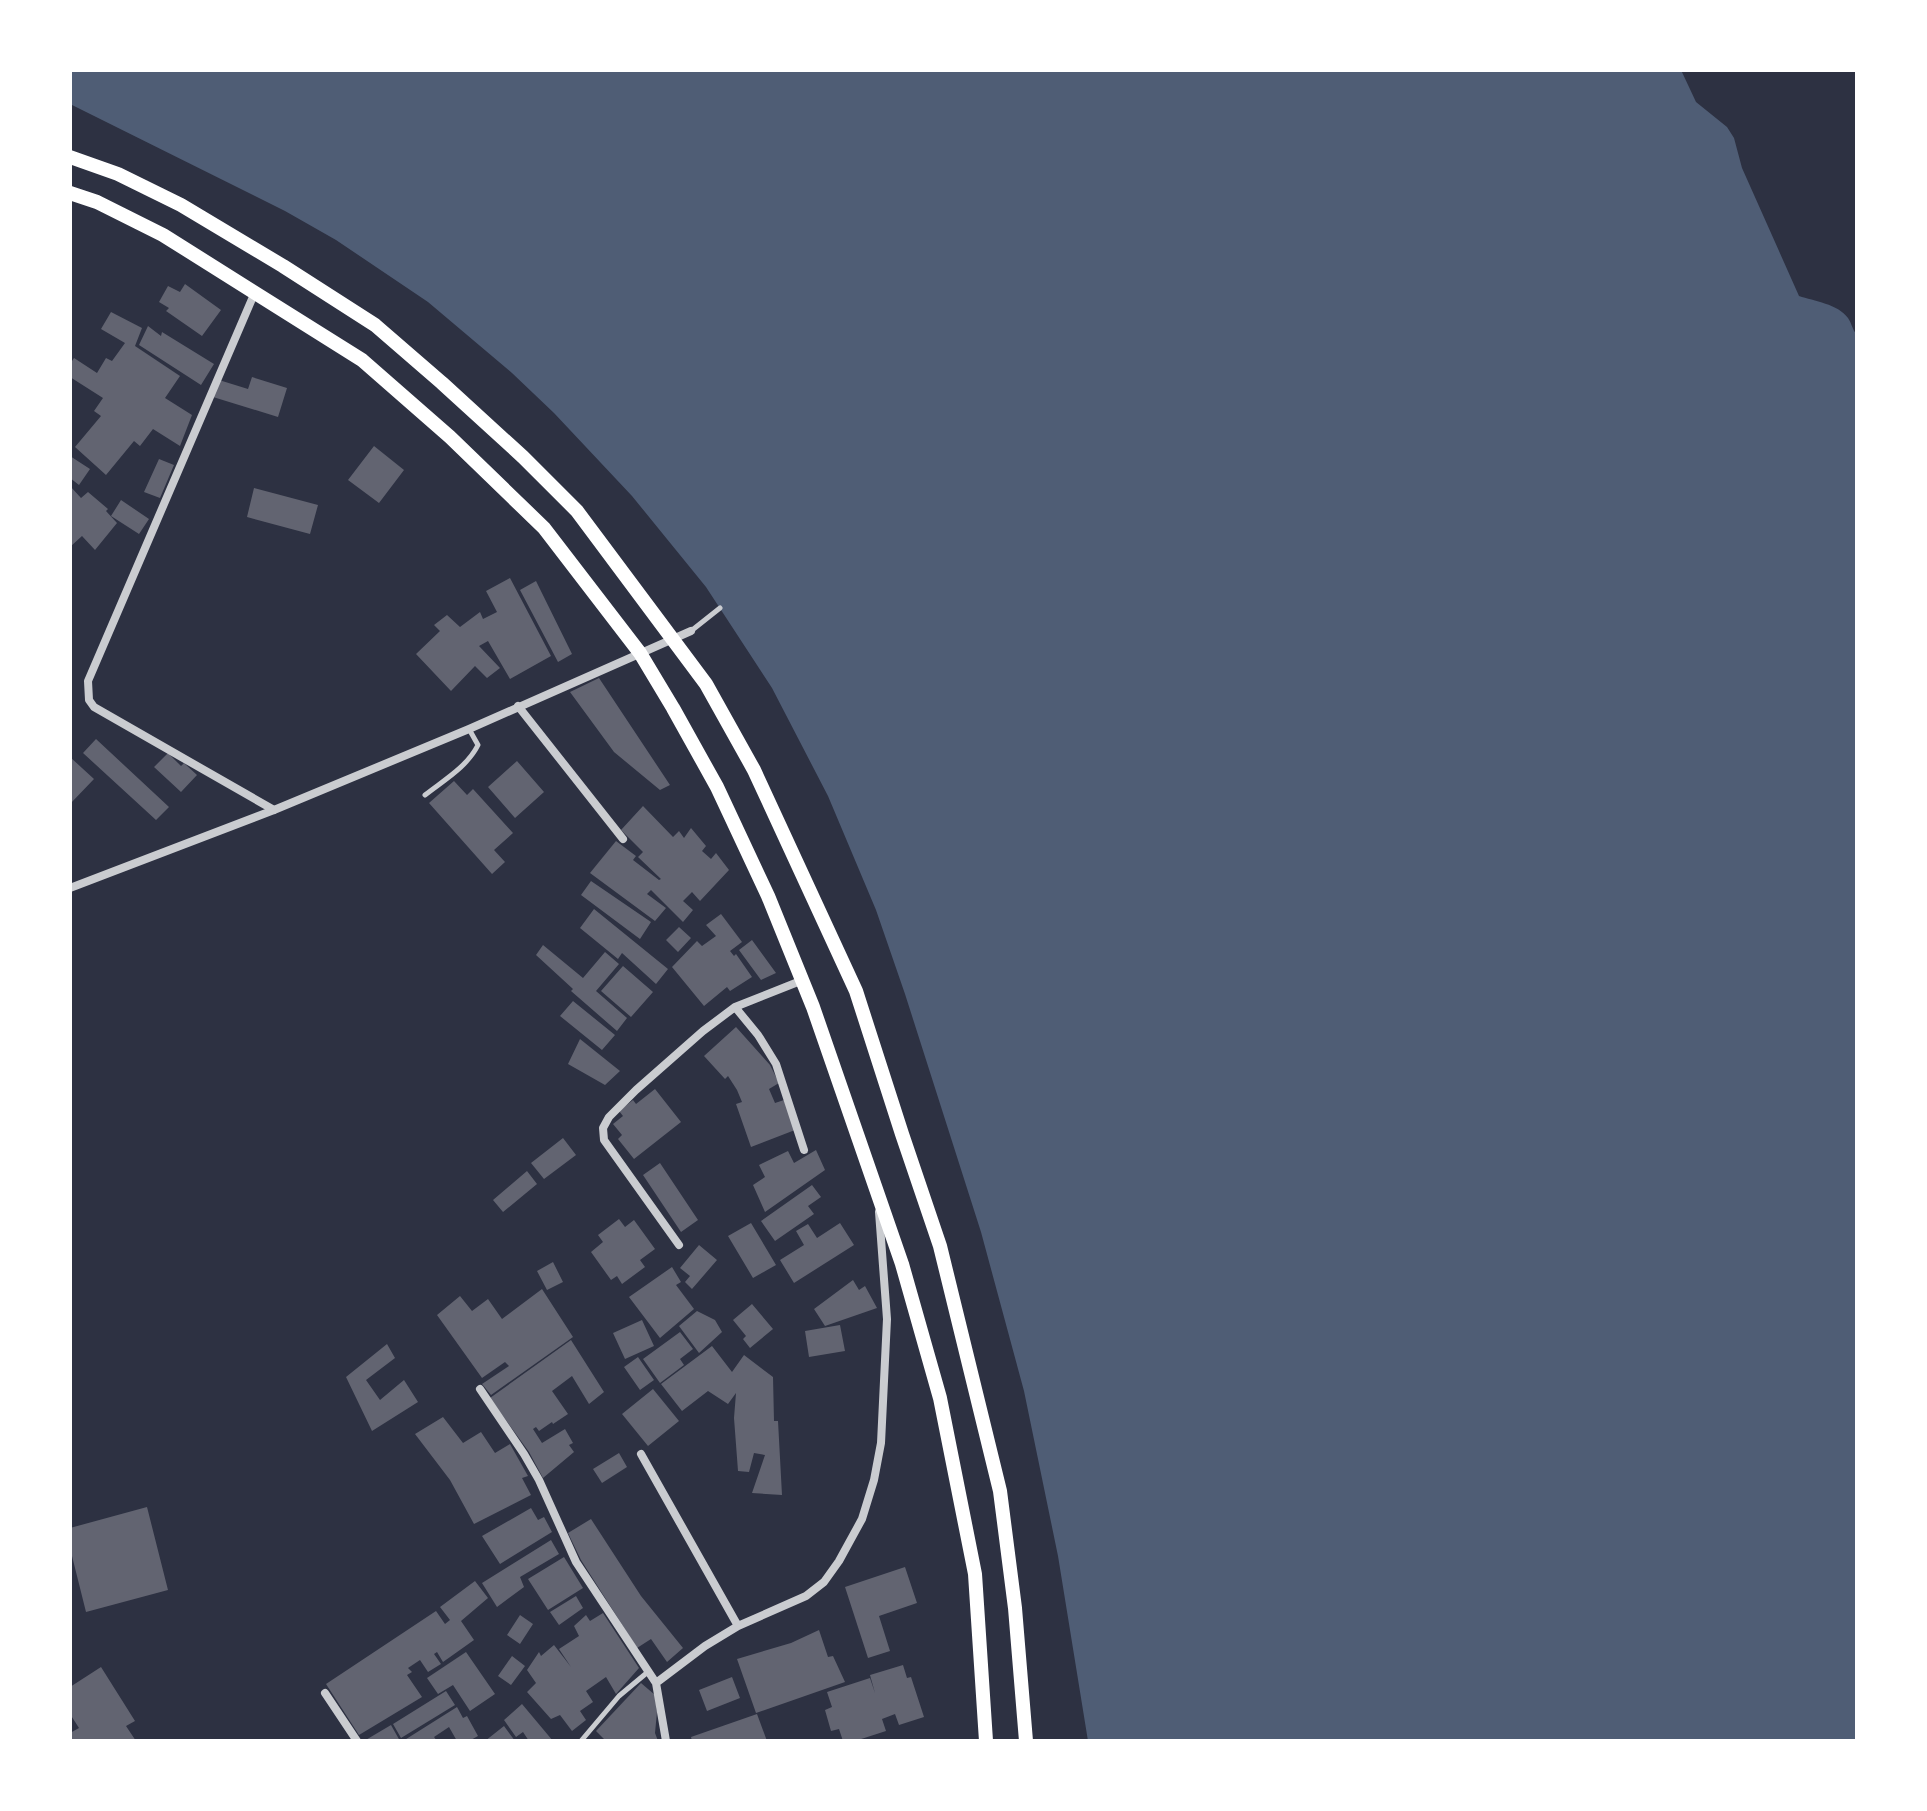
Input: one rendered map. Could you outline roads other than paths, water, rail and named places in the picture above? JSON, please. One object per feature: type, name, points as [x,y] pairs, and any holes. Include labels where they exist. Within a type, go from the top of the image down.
[{"type":"main road","points":[[70,157],[118,174],[181,205],[375,325],[523,457],[577,511],[706,684],[754,770],[856,991],[940,1246],[1000,1491],[1015,1608],[1026,1741]]},
{"type":"main road","points":[[70,193],[97,202],[163,235],[362,360],[450,437],[544,528],[640,653],[673,708],[717,787],[803,980],[902,1264],[940,1398],[975,1574],[986,1741]]},
{"type":"street","points":[[252,299],[88,681],[89,700],[94,707],[274,810]]},
{"type":"street","points":[[70,888],[274,810],[469,729],[691,631]]},
{"type":"street","points":[[518,706],[623,839]]},
{"type":"street","points":[[679,1245],[604,1140],[603,1128],[609,1117],[636,1090],[735,1007],[803,980]]},
{"type":"street","points":[[735,1007],[776,1064],[804,1150]]},
{"type":"street","points":[[656,1683],[705,1646],[738,1626],[806,1596],[824,1582],[862,1519],[881,1443],[887,1319],[877,1191]]},
{"type":"street","points":[[480,1389],[539,1480],[576,1562],[656,1683],[666,1741]]},
{"type":"street","points":[[641,1454],[738,1626]]},
{"type":"street","points":[[325,1693],[357,1741]]},
{"type":"lane","points":[[691,631],[720,608]]},
{"type":"lane","points":[[425,795],[474,753],[478,745],[469,729]]},
{"type":"lane","points":[[581,1741],[619,1696],[649,1671]]},
{"type":"water","points":[[70,70],[1681,70],[1696,102],[1727,127],[1734,138],[1742,168],[1799,296],[1844,313],[1857,335],[1857,1741],[1088,1741],[1058,1556],[1024,1391],[981,1232],[876,910],[828,796],[772,688],[706,587],[632,496],[512,373],[428,302],[336,240],[285,211],[70,104]]}]
